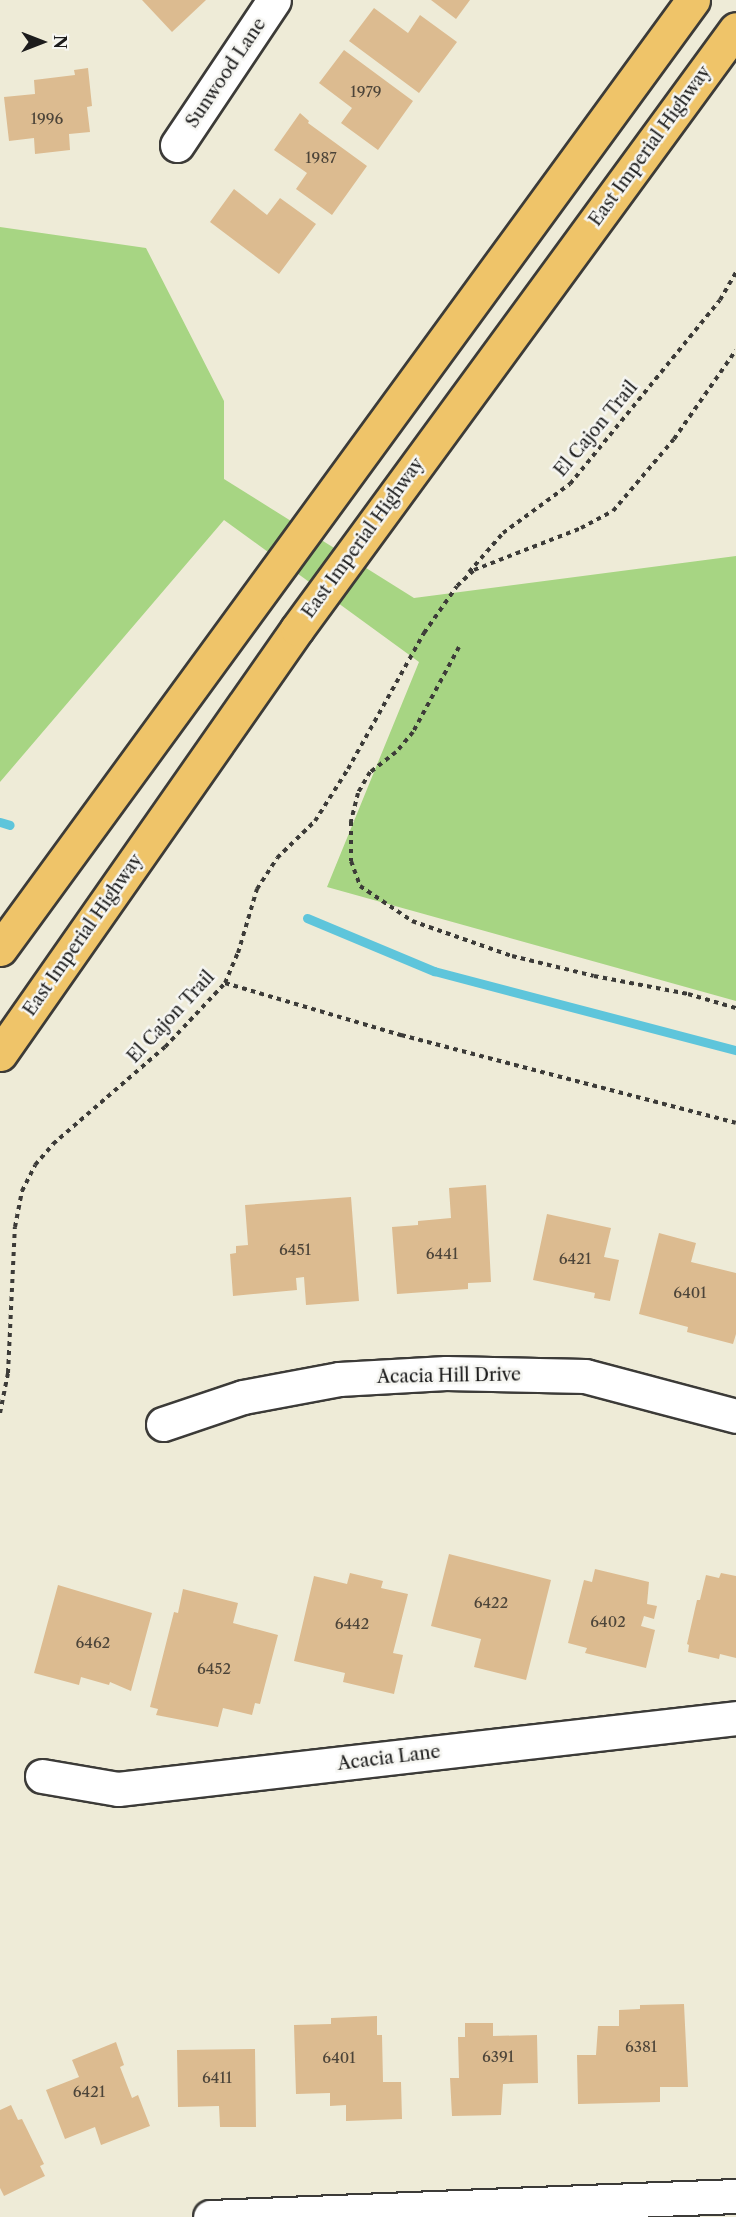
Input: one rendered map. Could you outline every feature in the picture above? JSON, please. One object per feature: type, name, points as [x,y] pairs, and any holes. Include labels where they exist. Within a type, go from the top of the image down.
[{"type":"highway","points":[[0,949],[693,0]]},
{"type":"highway","name":"East Imperial Highway","points":[[0,1054],[297,629],[736,30]]},
{"type":"street","name":"Sunwood Lane","points":[[177,145],[274,0]]},
{"type":"street","name":"Acacia Hill Drive","points":[[163,1424],[243,1397],[339,1379],[446,1373],[585,1376],[736,1416]]},
{"type":"street","name":"Acacia Lane","points":[[42,1776],[118,1789],[736,1718]]},
{"type":"street","points":[[210,2217],[736,2196]]},
{"type":"path","name":"El Cajon Trail","points":[[0,1413],[8,1373],[15,1227],[22,1191],[35,1165],[53,1144],[143,1068],[225,983],[238,953],[257,889],[277,858],[315,821],[348,769],[424,633],[457,586],[503,532],[570,484],[720,300],[736,272]]},
{"type":"path","name":"El Cajon Trail","points":[[457,586],[474,570],[581,528],[613,511],[674,439],[736,350]]},
{"type":"path","points":[[459,647],[413,732],[396,752],[370,772],[358,793],[351,822],[351,861],[360,886],[412,921],[512,956],[594,976],[688,994],[736,1008]]},
{"type":"path","points":[[225,983],[401,1035],[736,1124]]},
{"type":"green space","points":[[0,227],[146,248],[224,401],[224,479],[414,598],[736,556],[736,1001],[327,887],[419,662],[224,520],[0,782]]},
{"type":"building","points":[[142,0],[206,0],[172,32]]},
{"type":"building","points":[[431,0],[470,0],[456,19]]},
{"type":"building","points":[[374,8],[408,33],[420,15],[457,42],[419,93],[349,41]]},
{"type":"building","points":[[344,50],[413,101],[378,150],[341,123],[352,108],[319,83]]},
{"type":"building","points":[[88,68],[92,106],[87,107],[90,132],[69,134],[70,150],[35,154],[34,138],[9,141],[4,97],[35,94],[34,80],[75,75],[74,70]]},
{"type":"building","points":[[300,113],[309,121],[308,123],[367,166],[332,215],[296,189],[307,173],[274,150]]},
{"type":"building","points":[[234,189],[267,215],[280,198],[316,224],[279,274],[210,222]]},
{"type":"building","points":[[486,1185],[491,1282],[468,1283],[468,1289],[397,1294],[392,1227],[418,1225],[418,1221],[451,1218],[449,1188]]},
{"type":"building","points":[[351,1197],[359,1301],[306,1305],[304,1277],[296,1278],[297,1290],[233,1296],[230,1254],[236,1253],[236,1246],[248,1245],[245,1205]]},
{"type":"building","points":[[547,1214],[611,1228],[604,1257],[619,1260],[610,1301],[594,1298],[595,1293],[533,1280]]},
{"type":"building","points":[[659,1233],[696,1243],[691,1262],[736,1273],[736,1334],[733,1344],[687,1332],[688,1327],[639,1314]]},
{"type":"building","points":[[449,1554],[551,1580],[526,1680],[474,1667],[481,1639],[431,1626]]},
{"type":"building","points":[[595,1569],[649,1582],[647,1604],[657,1606],[654,1619],[644,1616],[641,1626],[655,1630],[646,1668],[585,1653],[587,1648],[568,1643],[584,1580],[592,1582]]},
{"type":"building","points":[[350,1573],[383,1581],[381,1588],[408,1594],[393,1653],[403,1655],[394,1694],[343,1682],[345,1673],[294,1661],[314,1576],[347,1584]]},
{"type":"building","points":[[721,1573],[736,1576],[736,1658],[720,1654],[719,1659],[688,1652],[689,1645],[687,1644],[697,1600],[700,1600],[706,1575],[719,1578]]},
{"type":"building","points":[[58,1585],[152,1613],[131,1691],[110,1682],[109,1685],[81,1677],[79,1685],[34,1673]]},
{"type":"building","points":[[183,1589],[238,1603],[233,1623],[278,1635],[260,1704],[255,1703],[252,1715],[223,1708],[218,1727],[156,1715],[158,1709],[150,1707],[174,1612],[178,1613]]},
{"type":"building","points":[[684,2004],[688,2087],[660,2087],[660,2102],[578,2104],[577,2055],[596,2055],[598,2026],[619,2026],[619,2010],[640,2009],[640,2005]]},
{"type":"building","points":[[377,2016],[377,2035],[382,2035],[383,2082],[401,2082],[402,2119],[346,2121],[346,2105],[330,2106],[330,2093],[296,2094],[294,2025],[331,2024],[331,2018]]},
{"type":"building","points":[[465,2023],[493,2023],[493,2036],[537,2035],[538,2083],[503,2084],[501,2115],[452,2116],[450,2078],[459,2078],[458,2037],[465,2037]]},
{"type":"building","points":[[116,2042],[124,2065],[120,2067],[132,2098],[138,2095],[150,2126],[101,2145],[95,2127],[65,2139],[46,2090],[79,2077],[72,2060]]},
{"type":"building","points":[[255,2049],[256,2127],[220,2127],[219,2106],[178,2107],[177,2050]]},
{"type":"building","points":[[11,2105],[18,2120],[22,2119],[44,2164],[40,2166],[45,2176],[4,2196],[0,2188],[0,2110]]},
{"type":"waterway","points":[[0,822],[10,825]]},
{"type":"waterway","points":[[307,918],[434,971],[736,1050]]}]
